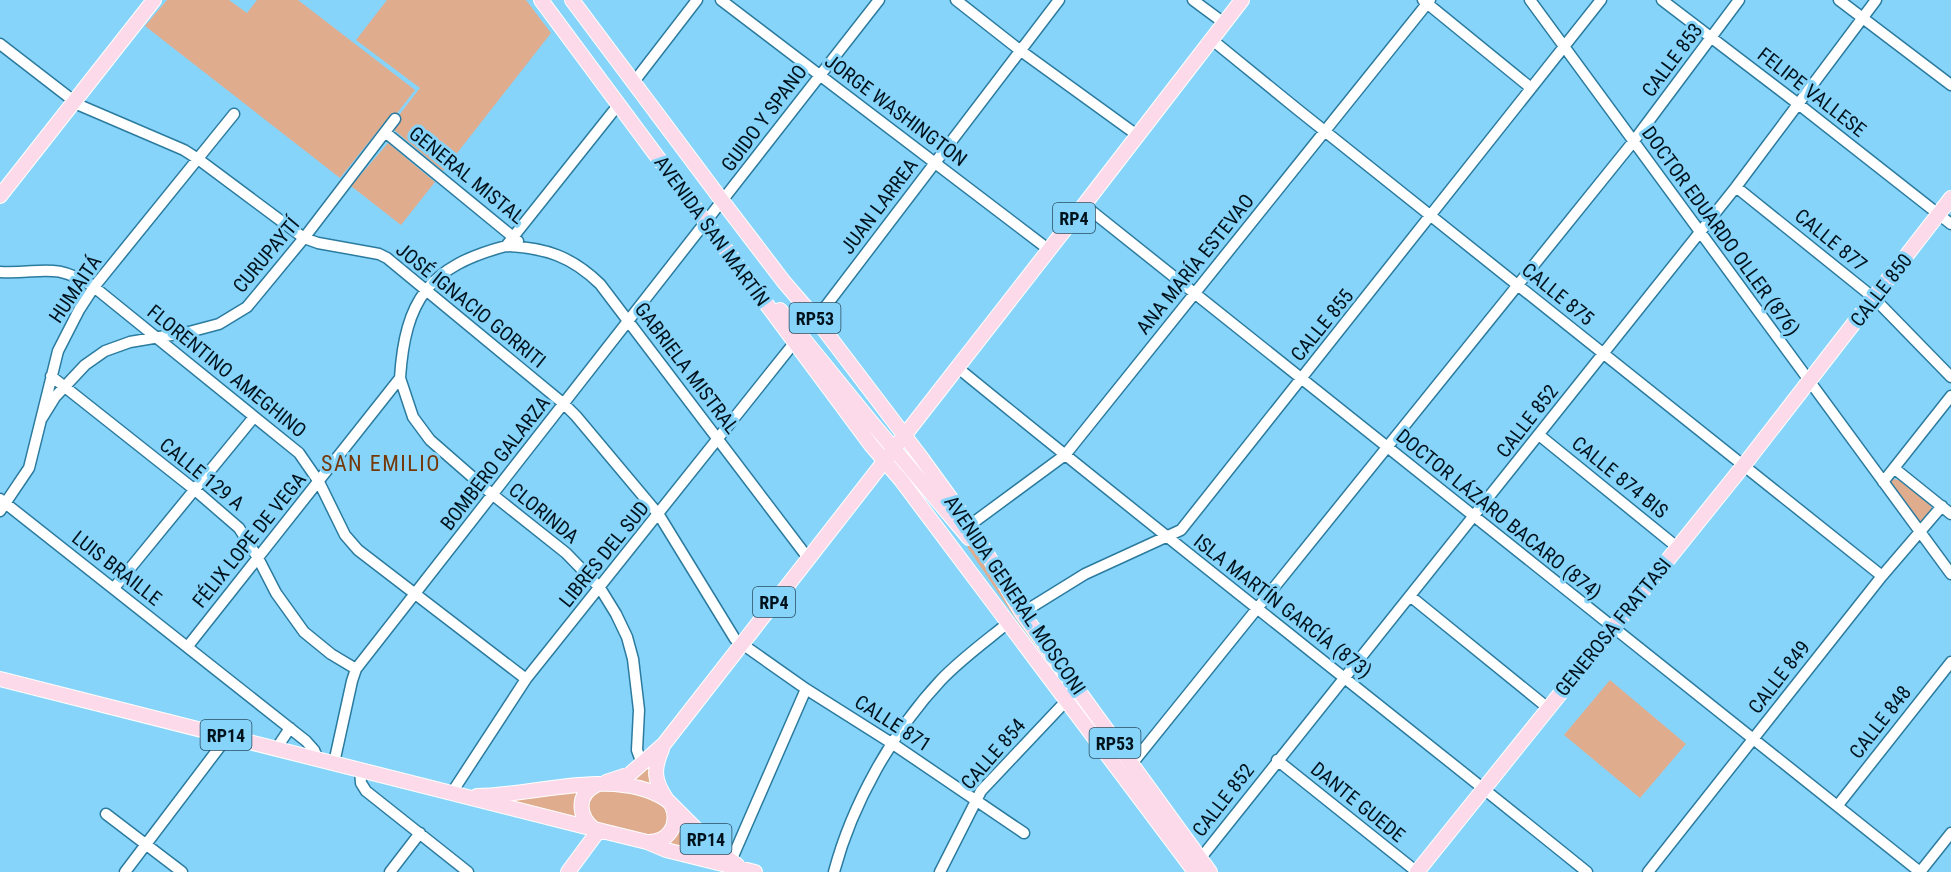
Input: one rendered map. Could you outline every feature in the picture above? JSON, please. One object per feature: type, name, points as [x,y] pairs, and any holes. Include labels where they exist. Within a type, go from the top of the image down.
[{"type":"main road","points":[[0,196],[154,0]]},
{"type":"main road","name":"AVENIDA SAN MARTÍN","points":[[541,0],[884,461]]},
{"type":"main road","name":"AVENIDA SAN MARTÍN","points":[[572,0],[783,282],[816,319],[904,435]]},
{"type":"main road","name":"RP4","points":[[596,830],[588,824],[582,814],[581,803],[586,792],[603,783],[630,774],[664,744],[1242,0]]},
{"type":"main road","name":"CALLE 850","points":[[1809,381],[1951,198]]},
{"type":"main road","name":"RP53","points":[[717,237],[755,278],[872,423],[969,538],[1022,613]]},
{"type":"main road","name":"GENEROSA FRATTASI","points":[[1417,872],[1809,381]]},
{"type":"main road","name":"AVENIDA GENERAL MOSCONI","points":[[904,435],[969,525],[1022,613],[1131,765],[1198,866]]},
{"type":"main road","name":"AVENIDA GENERAL MOSCONI","points":[[884,461],[901,480],[1067,700],[1198,866],[1210,872]]},
{"type":"main road","name":"RP14","points":[[0,679],[596,830]]},
{"type":"main road","name":"RP4","points":[[647,842],[662,839],[672,830],[676,820],[659,785],[655,770],[664,744]]},
{"type":"main road","points":[[603,783],[642,789],[660,795],[669,802]]},
{"type":"main road","name":"RP14","points":[[451,794],[490,796],[603,783]]},
{"type":"main road","name":"RP14","points":[[669,802],[713,846],[731,861],[750,871]]},
{"type":"main road","points":[[568,872],[596,830],[647,842]]},
{"type":"main road","name":"RP14","points":[[647,842],[666,850],[750,871]]},
{"type":"street","points":[[633,83],[697,0]]},
{"type":"street","name":"JORGE WASHINGTON","points":[[721,0],[1048,249]]},
{"type":"street","name":"GUIDO Y SPANO","points":[[723,202],[879,0]]},
{"type":"street","points":[[956,0],[1021,51],[1137,135]]},
{"type":"street","name":"JUAN LARREA","points":[[816,319],[1059,0]]},
{"type":"street","points":[[1193,0],[1224,23]]},
{"type":"street","name":"DOCTOR EDUARDO OLLER (876)","points":[[1530,0],[1883,482]]},
{"type":"street","name":"CALLE 855","points":[[1022,613],[1084,574],[1181,530],[1601,0]]},
{"type":"street","name":"FELIPE VALLESE","points":[[1662,0],[1951,224]]},
{"type":"street","name":"CALLE 853","points":[[1131,765],[1633,142],[1739,0]]},
{"type":"street","points":[[1839,0],[1951,85]]},
{"type":"street","name":"CALLE 852","points":[[1198,866],[1277,760],[1474,517],[1736,187],[1876,0]]},
{"type":"street","points":[[1427,1],[1531,88]]},
{"type":"street","name":"ANA MARÍA ESTEVAO","points":[[969,525],[1065,455],[1427,1]]},
{"type":"street","name":"CALLE 875","points":[[1211,39],[1882,576]]},
{"type":"street","name":"JOSÉ IGNACIO GORRITI","points":[[0,44],[74,101],[184,150],[304,238],[318,243],[379,254],[387,258],[564,404],[659,515],[731,634],[742,644]]},
{"type":"street","points":[[400,378],[406,331],[414,309],[425,290],[461,261],[506,246],[619,104]]},
{"type":"street","name":"HUMAITÁ","points":[[2,505],[29,468],[51,376],[65,334],[94,287],[234,114]]},
{"type":"street","name":"CURUPAYTÍ","points":[[42,418],[65,386],[85,365],[105,351],[130,342],[204,329],[219,324],[254,300],[395,119]]},
{"type":"street","name":"GENERAL MISTAL","points":[[385,132],[525,247]]},
{"type":"street","name":"CALLE 877","points":[[1736,187],[1874,298],[1951,377]]},
{"type":"street","name":"BOMBERO GALARZA","points":[[334,764],[352,681],[357,669],[723,202]]},
{"type":"street","name":"DOCTOR LÁZARO BACARO (874)","points":[[1084,205],[1920,872]]},
{"type":"street","name":"GABRIELA MISTRAL","points":[[506,246],[550,251],[586,270],[600,284],[808,558]]},
{"type":"street","name":"FLORENTINO AMEGHINO","points":[[0,272],[53,270],[79,278],[94,287],[299,453],[319,482],[345,535],[358,550],[526,679]]},
{"type":"street","name":"LIBRES DEL SUD","points":[[451,794],[526,679],[794,343]]},
{"type":"street","name":"ISLA MARTÍN GARCÍA (873)","points":[[958,368],[1167,538],[1345,677],[1587,872]]},
{"type":"street","name":"CALLE 129 A","points":[[51,376],[195,490],[239,528],[276,593],[304,632],[331,654],[357,669]]},
{"type":"street","name":"FÉLIX LOPE DE VEGA","points":[[188,646],[400,378]]},
{"type":"street","name":"CLORINDA","points":[[400,378],[408,405],[421,430],[430,441],[566,553],[600,588],[627,637],[633,659],[639,710],[637,750],[642,764]]},
{"type":"street","points":[[1951,396],[1883,482],[1951,574]]},
{"type":"street","points":[[114,588],[254,417]]},
{"type":"street","name":"CALLE 874 BIS","points":[[1539,435],[1677,547]]},
{"type":"street","points":[[1895,469],[1951,514]]},
{"type":"street","name":"LUIS BRAILLE","points":[[2,505],[188,646],[290,728],[314,750],[318,759]]},
{"type":"street","name":"CALLE 849","points":[[1648,872],[1882,576],[1942,506]]},
{"type":"street","points":[[1410,596],[1548,708]]},
{"type":"street","points":[[834,872],[854,814],[893,744],[923,701],[944,678],[1008,622]]},
{"type":"street","name":"CALLE 871","points":[[742,644],[1024,833]]},
{"type":"street","name":"CALLE 848","points":[[1838,805],[1951,662]]},
{"type":"street","points":[[731,861],[806,689]]},
{"type":"street","name":"CALLE 854","points":[[940,872],[975,798],[1067,700]]},
{"type":"street","points":[[276,749],[290,728]]},
{"type":"street","points":[[125,872],[228,736]]},
{"type":"street","name":"DANTE GUEDE","points":[[1277,760],[1417,872]]},
{"type":"street","points":[[360,769],[361,783],[366,791],[468,872]]},
{"type":"street","points":[[106,814],[182,872]]},
{"type":"street","points":[[390,872],[420,833]]},
{"type":"street","points":[[1920,872],[1951,833]]},
{"type":"shaded area","points":[[167,0],[229,0],[247,13],[257,0],[298,0],[415,90],[395,116],[392,113],[340,178],[145,26]]},
{"type":"shaded area","points":[[387,0],[526,0],[551,33],[443,171],[393,129],[396,119],[420,88],[356,40]]},
{"type":"shaded area","points":[[388,143],[435,182],[401,225],[351,186]]},
{"type":"shaded area","points":[[1893,479],[1899,480],[1931,505],[1932,510],[1922,523],[1889,483]]},
{"type":"shaded area","points":[[967,543],[1207,872],[1201,872],[1016,619],[968,548]]},
{"type":"shaded area","points":[[1610,680],[1686,744],[1640,798],[1564,735]]},
{"type":"shaded area","points":[[656,754],[657,791],[628,782]]},
{"type":"shaded area","points":[[585,788],[580,820],[512,802],[513,797]]},
{"type":"shaded area","points":[[597,788],[646,794],[669,808],[669,826],[653,837],[594,824],[585,810],[591,792]]},
{"type":"shaded area","points":[[678,819],[715,856],[664,845]]},
{"type":"district","name":"SAN EMILIO","points":[[381,463]]}]
